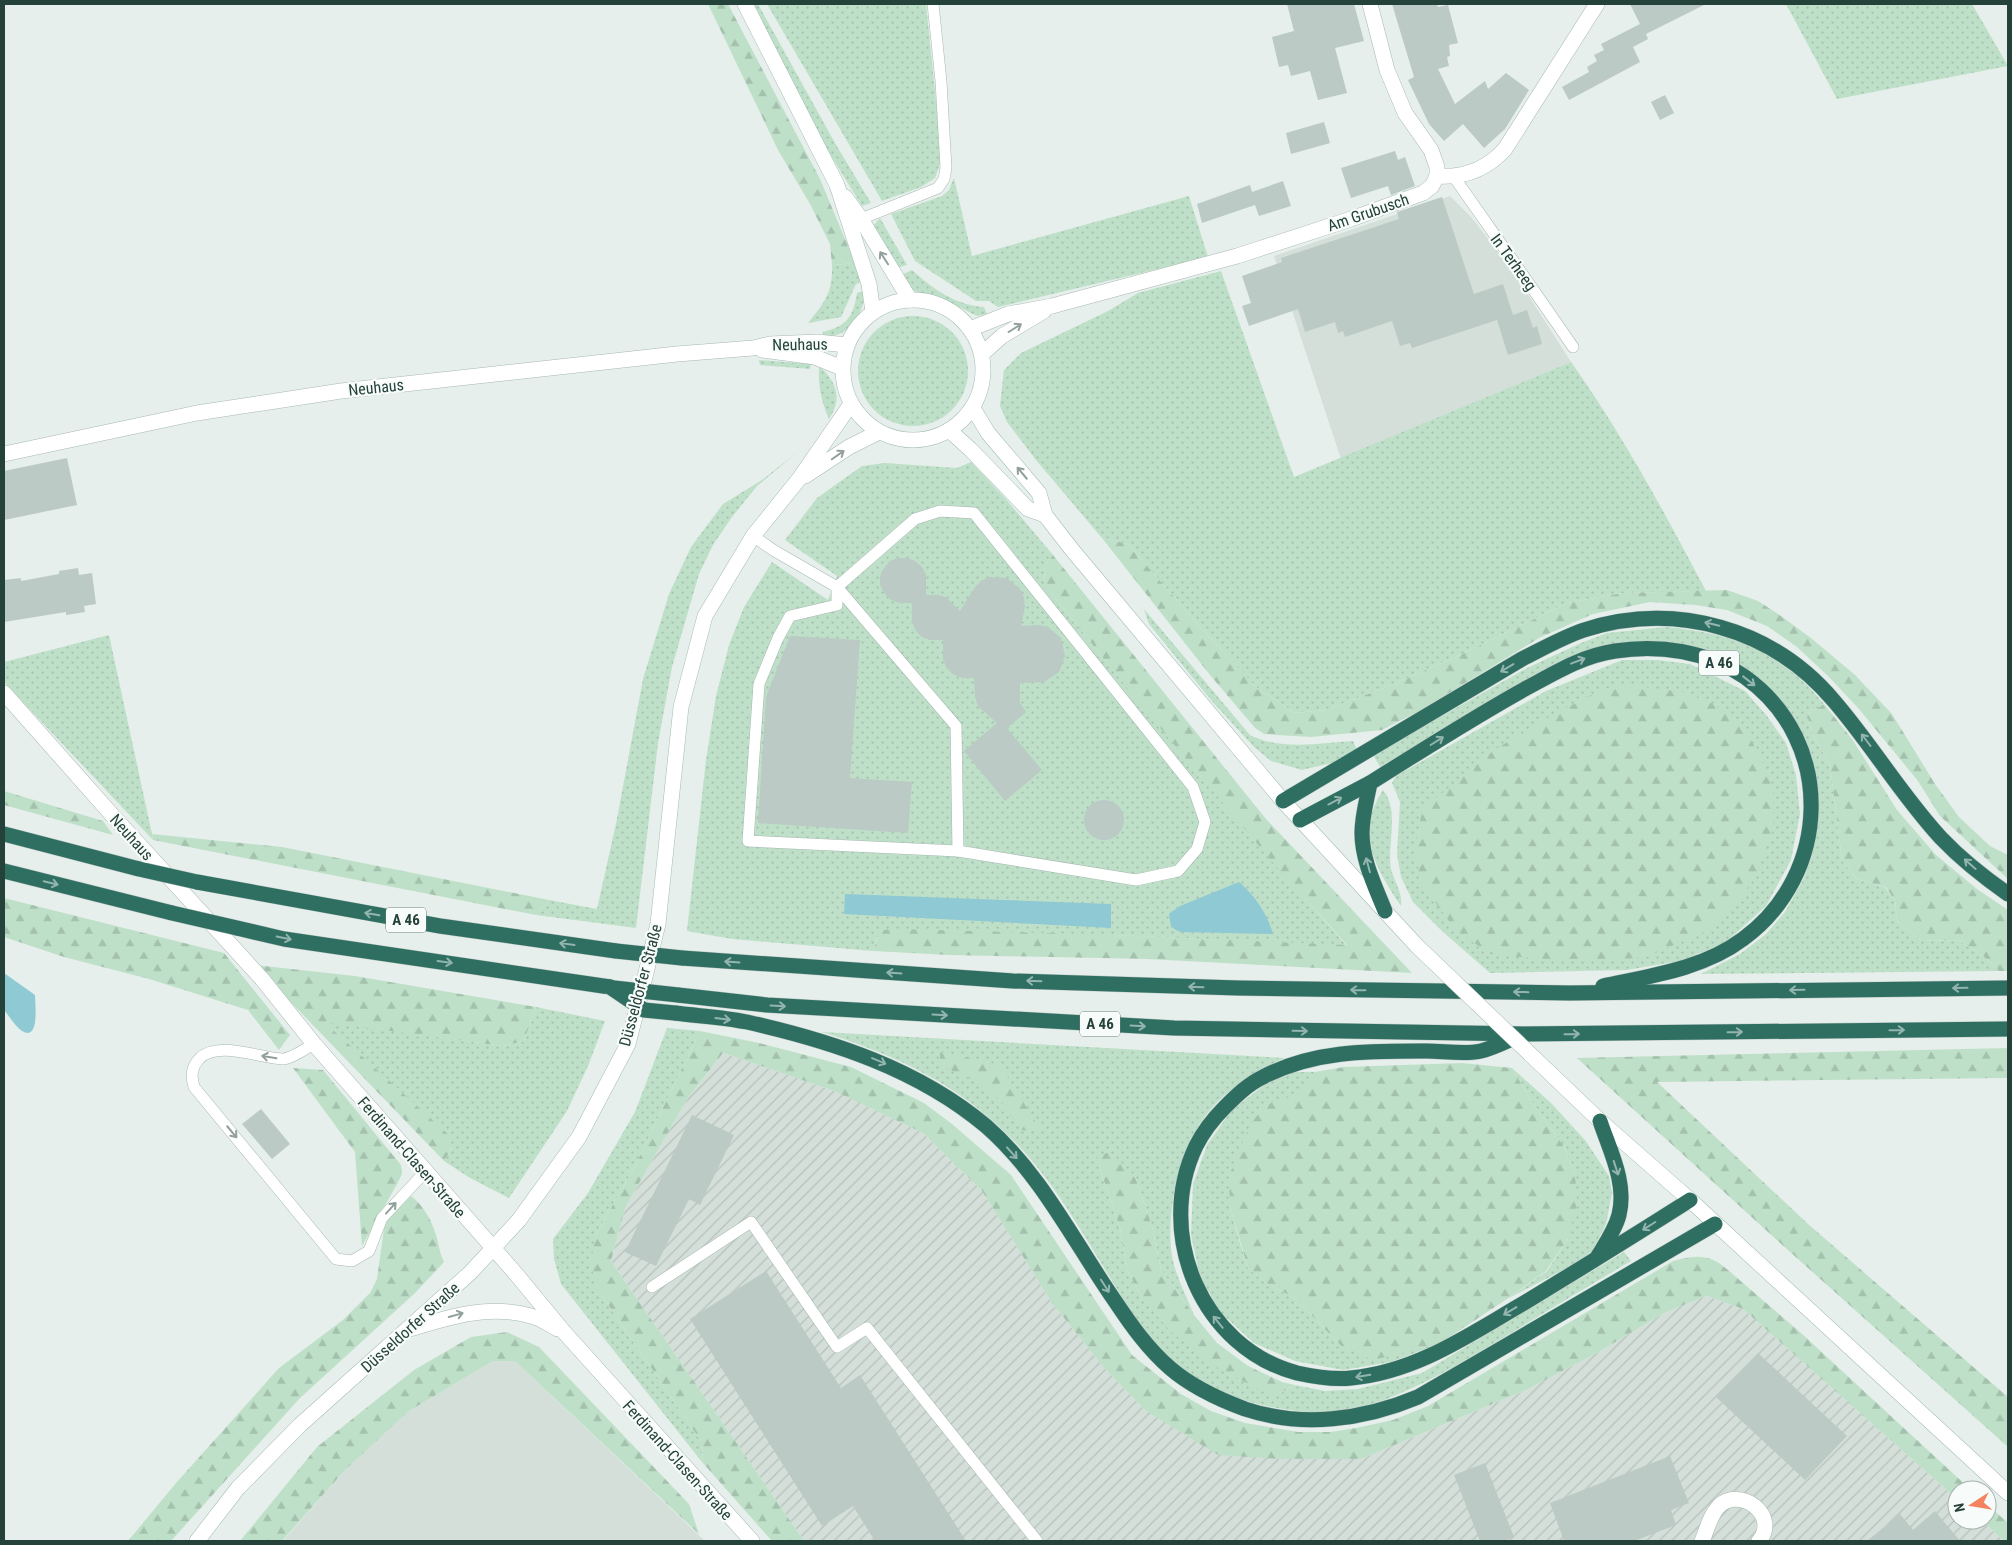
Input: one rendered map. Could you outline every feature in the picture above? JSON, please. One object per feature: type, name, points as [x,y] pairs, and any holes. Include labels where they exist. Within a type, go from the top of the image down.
[{"type":"highway","points":[[1283,801],[1522,659],[1552,644],[1584,630],[1616,623],[1665,618],[1682,619],[1721,626],[1746,635],[1774,649],[1805,671],[1833,699],[1942,839],[1990,882],[2008,894]]},
{"type":"highway","name":"A 46","points":[[1370,783],[1483,712],[1573,662],[1614,651],[1665,648],[1685,652],[1727,667],[1760,690],[1791,730],[1809,777],[1812,806],[1809,838],[1803,861],[1793,884],[1780,904],[1765,921],[1743,939],[1718,955],[1684,968],[1570,993]]},
{"type":"highway","points":[[1300,820],[1370,783]]},
{"type":"highway","points":[[1370,783],[1362,833],[1364,853],[1370,875],[1385,911]]},
{"type":"highway","name":"A 46","points":[[4,834],[197,882],[440,926],[616,951],[682,958],[1013,980],[1238,988],[1570,993],[2008,988]]},
{"type":"highway","name":"A 46","points":[[4,871],[172,913],[284,938],[610,987],[767,1005],[1174,1028],[1524,1034],[2008,1028]]},
{"type":"highway","points":[[610,987],[644,1010],[745,1022],[842,1048],[878,1060],[954,1102],[993,1133],[1024,1166],[1130,1323],[1151,1350],[1189,1382],[1230,1404],[1284,1419],[1326,1420],[1358,1416],[1382,1411],[1418,1397],[1715,1224]]},
{"type":"highway","points":[[1524,1034],[1480,1052],[1359,1051],[1329,1055],[1288,1066],[1261,1077],[1229,1102],[1204,1131],[1195,1147],[1183,1185],[1181,1224],[1189,1269],[1197,1290],[1220,1326],[1239,1344],[1270,1364],[1308,1376],[1327,1379],[1351,1378],[1382,1373],[1413,1364],[1444,1350],[1597,1259],[1690,1200]]},
{"type":"highway","points":[[1597,1259],[1614,1229],[1619,1215],[1621,1198],[1620,1183],[1600,1121]]},
{"type":"main road","points":[[745,4],[837,186],[869,284],[874,312]]},
{"type":"main road","points":[[1370,4],[1386,70],[1405,113],[1431,150],[1437,167],[1437,176],[1454,177],[1489,164],[1505,149],[1597,4]]},
{"type":"main road","name":"Am Grubusch","points":[[970,329],[1008,314],[1052,306],[1237,256],[1383,209],[1428,190],[1437,176]]},
{"type":"main road","points":[[837,186],[861,218],[910,300]]},
{"type":"main road","points":[[910,300],[933,302],[954,312],[970,329],[982,354],[983,382],[973,408],[963,421],[950,431],[933,439],[914,442],[896,439],[878,432],[863,420],[851,404],[844,387],[842,368],[847,344],[858,326],[874,312],[891,303],[910,300]]},
{"type":"main road","name":"Am Grubusch","points":[[982,354],[1002,336],[1052,306]]},
{"type":"main road","name":"Neuhaus","points":[[4,454],[197,413],[340,391],[667,355],[753,348],[787,342],[847,344]]},
{"type":"main road","name":"Neuhaus","points":[[753,348],[815,357],[842,368]]},
{"type":"main road","name":"Düsseldorfer Straße","points":[[197,1541],[238,1488],[300,1425],[410,1329],[470,1273],[520,1220],[579,1137],[628,1044],[658,924],[681,707],[705,616],[753,536],[799,479],[851,404]]},
{"type":"main road","points":[[973,408],[988,433],[1039,493],[1045,515],[1283,801],[1418,946],[1600,1121],[1690,1200],[2008,1493]]},
{"type":"main road","points":[[950,431],[1028,509],[1045,515]]},
{"type":"main road","name":"Düsseldorfer Straße","points":[[799,479],[849,447],[878,432]]},
{"type":"main road","name":"Neuhaus","points":[[4,693],[262,979]]},
{"type":"main road","name":"Ferdinand-Clasen-Straße","points":[[262,979],[314,1044],[492,1249],[516,1274],[564,1332],[752,1541]]},
{"type":"main road","name":"Ferdinand-Clasen-Straße","points":[[410,1329],[467,1312],[510,1312],[532,1316],[564,1332]]},
{"type":"main road","points":[[1702,1541],[1714,1512],[1721,1504],[1732,1500],[1744,1500],[1754,1505],[1762,1513],[1765,1524],[1764,1535],[1759,1541]]},
{"type":"lane","points":[[861,218],[938,188],[944,179],[946,168],[941,81],[933,4]]},
{"type":"lane","name":"In Terheeg","points":[[1454,177],[1573,348]]},
{"type":"lane","points":[[940,511],[974,513],[1193,786],[1205,822],[1197,849],[1178,871],[1136,880],[958,851],[748,841],[759,684],[778,638],[790,616],[837,605],[837,587],[914,519],[940,511]]},
{"type":"lane","points":[[753,536],[773,550],[837,587],[956,726],[958,851]]},
{"type":"lane","points":[[314,1044],[284,1060],[223,1050],[209,1052],[193,1066],[191,1077],[194,1087],[336,1259],[352,1260],[369,1251],[382,1218],[426,1172]]},
{"type":"lane","points":[[652,1287],[751,1222],[837,1346],[867,1328],[1037,1541]]},
{"type":"shaded area","points":[[1450,196],[1472,218],[1499,253],[1571,362],[1341,459],[1274,256]]},
{"type":"shaded area","points":[[723,1053],[834,1091],[923,1133],[982,1191],[1052,1303],[1105,1369],[1146,1411],[1361,1459],[1526,1390],[1597,1353],[1666,1312],[1707,1296],[1743,1309],[1947,1490],[1947,1530],[1992,1530],[2004,1541],[804,1541],[611,1261],[626,1206],[689,1096]]},
{"type":"shaded area","points":[[493,1361],[515,1361],[705,1541],[283,1541],[345,1470],[409,1411]]},
{"type":"green space","points":[[708,4],[728,4],[820,179],[855,263],[832,265],[830,244],[810,204],[778,150]]},
{"type":"green space","points":[[749,4],[758,4],[835,143],[871,203],[862,206],[825,146]]},
{"type":"green space","points":[[767,4],[926,4],[940,139],[940,164],[935,178],[921,187],[882,201]]},
{"type":"green space","points":[[1786,4],[1972,4],[2008,66],[1837,99]]},
{"type":"green space","points":[[954,178],[972,256],[1189,196],[1208,257],[998,307],[989,301],[976,301],[915,261],[891,214],[942,196],[949,190]]},
{"type":"green space","points":[[880,218],[907,265],[896,268],[873,226]]},
{"type":"green space","points":[[855,263],[862,282],[856,284],[841,317],[808,323],[827,296],[831,282],[832,265]]},
{"type":"green space","points":[[912,270],[945,295],[963,303],[984,307],[987,314],[977,316],[953,304],[916,292],[899,276]]},
{"type":"green space","points":[[1221,271],[1294,477],[1571,362],[1608,417],[1642,474],[1706,591],[1622,593],[1567,603],[1462,654],[1389,686],[1326,710],[1295,713],[1257,688],[1201,628],[1128,544],[1102,538],[1036,460],[1007,422],[1000,406],[1004,370],[1021,353],[1108,311],[1138,293]]},
{"type":"green space","points":[[864,291],[862,308],[853,323],[840,334],[823,337],[823,332],[838,327],[848,319],[857,293]]},
{"type":"green space","points":[[913,316],[934,320],[952,332],[964,350],[968,371],[964,392],[952,410],[934,422],[913,426],[892,422],[874,410],[862,392],[858,371],[862,350],[874,332],[892,320]]},
{"type":"green space","points":[[759,360],[811,364],[810,369],[760,365]]},
{"type":"green space","points":[[819,366],[830,378],[836,390],[836,404],[829,419],[821,393]]},
{"type":"green space","points":[[799,451],[757,486],[732,517],[713,545],[699,574],[672,667],[658,743],[636,928],[536,915],[549,900],[597,909],[617,819],[643,679],[669,594],[691,547],[723,504],[762,480]]},
{"type":"green space","points":[[971,462],[1005,498],[1053,555],[1045,566],[1044,584],[1193,767],[1347,946],[1115,935],[877,937],[873,951],[732,939],[687,931],[706,760],[716,696],[729,645],[744,607],[772,562],[828,600],[837,576],[785,540],[817,498],[862,466],[885,463],[957,468]]},
{"type":"green space","points":[[1102,538],[1128,544],[1201,628],[1257,688],[1295,713],[1326,710],[1389,686],[1462,654],[1567,603],[1622,593],[1727,590],[1758,601],[1811,638],[1855,675],[1892,714],[1935,784],[1959,817],[1990,846],[2008,855],[2008,879],[1940,816],[1918,781],[1859,709],[1829,677],[1797,647],[1767,626],[1727,610],[1695,605],[1650,602],[1593,614],[1539,638],[1421,710],[1382,730],[1311,737],[1264,734],[1255,728],[1210,675]]},
{"type":"green space","points":[[1053,555],[1266,819],[1412,973],[1147,959],[949,955],[873,951],[880,930],[899,929],[1115,935],[1347,945],[1274,864],[1141,705],[1044,584],[1045,566]]},
{"type":"green space","points":[[1144,609],[1250,735],[1274,743],[1300,745],[1353,741],[1358,752],[1332,763],[1302,770],[1271,761],[1254,747],[1210,699],[1149,624]]},
{"type":"green space","points":[[1666,627],[1713,634],[1754,648],[1790,670],[1807,686],[1824,704],[1807,715],[1813,735],[1830,765],[1842,860],[1856,879],[1885,887],[1895,901],[1897,921],[1921,941],[1958,940],[1983,956],[1999,971],[1701,974],[1740,954],[1766,934],[1785,912],[1803,880],[1812,856],[1817,828],[1816,796],[1763,686],[1662,643],[1547,671],[1380,767],[1373,755],[1527,668],[1581,643],[1607,633]]},
{"type":"green space","points":[[109,635],[153,840],[4,682],[4,662]]},
{"type":"green space","points":[[1622,660],[1657,660],[1690,664],[1745,691],[1767,716],[1786,743],[1796,775],[1800,814],[1791,860],[1766,906],[1725,943],[1680,961],[1627,970],[1490,973],[1442,931],[1413,902],[1401,877],[1397,854],[1400,802],[1392,783],[1396,776],[1546,691]]},
{"type":"green space","points":[[1628,685],[1683,692],[1713,704],[1744,727],[1765,766],[1773,792],[1773,829],[1755,877],[1737,903],[1704,932],[1644,958],[1563,961],[1491,954],[1456,931],[1420,881],[1415,850],[1422,810],[1494,750],[1556,713],[1603,689]]},
{"type":"green space","points":[[1824,704],[1852,739],[1897,810],[1936,855],[1977,889],[2008,910],[2008,971],[1999,971],[1983,956],[1958,940],[1921,941],[1897,921],[1895,901],[1886,887],[1856,879],[1842,860],[1830,765],[1813,735],[1807,715]]},
{"type":"green space","points":[[1383,790],[1391,808],[1391,869],[1400,892],[1401,906],[1383,878],[1372,850],[1370,820]]},
{"type":"green space","points":[[4,791],[103,821],[113,835],[4,805]]},
{"type":"green space","points":[[152,834],[282,847],[549,900],[536,915],[153,840]]},
{"type":"green space","points":[[4,898],[224,953],[290,1035],[279,1050],[248,1010],[149,979],[64,957],[4,937]]},
{"type":"green space","points":[[255,965],[355,976],[536,1007],[524,1041],[502,1046],[332,1023],[332,1029],[449,1135],[452,1148],[444,1161]]},
{"type":"green space","points":[[536,1007],[605,1021],[588,1066],[567,1111],[509,1198],[470,1178],[444,1161],[452,1148],[332,1029],[332,1022],[502,1046],[524,1041]]},
{"type":"green space","points":[[667,1028],[700,1031],[634,1168],[595,1236],[596,1287],[703,1444],[702,1462],[561,1284],[554,1259],[553,1239],[588,1193],[635,1112]]},
{"type":"green space","points":[[700,1031],[759,1043],[851,1067],[924,1103],[952,1124],[1011,1175],[1132,1355],[1181,1394],[1211,1411],[1245,1423],[1298,1432],[1331,1432],[1356,1428],[1393,1420],[1428,1406],[1673,1261],[1689,1257],[1708,1258],[1721,1264],[1801,1333],[1960,1480],[1947,1480],[1947,1490],[1743,1309],[1707,1296],[1666,1312],[1597,1353],[1526,1390],[1361,1459],[1278,1459],[1218,1455],[1146,1411],[1105,1369],[1052,1303],[982,1191],[923,1133],[834,1091],[723,1053],[689,1096],[626,1206],[611,1261],[804,1541],[772,1541],[702,1462],[703,1444],[596,1287],[591,1264],[595,1236],[634,1168]]},
{"type":"green space","points":[[822,1032],[1285,1058],[1241,1082],[1223,1097],[1208,1112],[1196,1130],[1186,1151],[1178,1174],[1173,1200],[1170,1239],[1175,1268],[1194,1315],[1161,1270],[1152,1226],[1135,1176],[1099,1166],[1120,1228],[1127,1270],[1142,1298],[1281,1393],[1295,1385],[1325,1391],[1358,1389],[1422,1373],[1624,1252],[1631,1261],[1452,1368],[1384,1400],[1354,1409],[1330,1412],[1306,1412],[1258,1404],[1208,1386],[1185,1373],[1165,1356],[1131,1311],[1053,1188],[1027,1155],[993,1120],[948,1087],[900,1061],[875,1050]]},
{"type":"green space","points":[[2008,1048],[2008,1078],[1657,1082],[1808,1224],[2008,1397],[2008,1447],[1577,1058]]},
{"type":"green space","points":[[940,1052],[1000,1065],[1040,1129],[1032,1131],[1021,1130],[1001,1101],[975,1081],[940,1065]]},
{"type":"green space","points":[[1462,1063],[1512,1068],[1530,1099],[1563,1145],[1575,1174],[1577,1203],[1568,1239],[1546,1271],[1439,1344],[1373,1360],[1342,1347],[1296,1299],[1268,1284],[1248,1268],[1230,1207],[1229,1176],[1253,1120],[1268,1104],[1293,1096],[1315,1072],[1344,1067]]},
{"type":"green space","points":[[293,1068],[323,1070],[401,1165],[402,1174],[362,1246],[355,1152]]},
{"type":"green space","points":[[1512,1068],[1551,1103],[1585,1140],[1609,1176],[1612,1193],[1606,1224],[1592,1252],[1565,1269],[1507,1299],[1547,1271],[1568,1239],[1575,1174],[1563,1145],[1530,1099]]},
{"type":"green space","points":[[1293,1072],[1315,1072],[1293,1097],[1268,1104],[1230,1207],[1248,1268],[1268,1284],[1296,1299],[1342,1347],[1439,1344],[1391,1362],[1343,1370],[1295,1361],[1254,1343],[1220,1312],[1200,1276],[1191,1235],[1193,1184],[1207,1145],[1231,1111],[1264,1085]]},
{"type":"green space","points":[[1110,1152],[1135,1176],[1152,1226],[1161,1270],[1194,1315],[1217,1343],[1248,1366],[1282,1382],[1295,1385],[1281,1393],[1268,1394],[1216,1367],[1170,1331],[1142,1298],[1127,1270],[1120,1228],[1099,1166],[1097,1156]]},
{"type":"green space","points":[[411,1196],[426,1212],[431,1222],[444,1262],[415,1293],[299,1399],[171,1541],[128,1541],[176,1483],[279,1368],[343,1320],[370,1293],[377,1279],[385,1222]]},
{"type":"green space","points":[[507,1332],[539,1347],[689,1504],[699,1534],[515,1361],[493,1361],[409,1411],[345,1470],[282,1541],[240,1541],[317,1447],[414,1370],[471,1337]]},
{"type":"green space","points":[[1997,1513],[2008,1523],[2008,1541],[2004,1541],[1992,1530],[1997,1530]]},
{"type":"water","points":[[1239,882],[1260,905],[1273,934],[1180,932],[1171,927],[1169,914],[1180,906]]},
{"type":"water","points":[[845,894],[1111,904],[1111,928],[844,914]]},
{"type":"water","points":[[4,973],[35,995],[36,1013],[34,1027],[28,1033],[19,1029],[4,1010]]},
{"type":"building","points":[[1287,4],[1354,4],[1364,41],[1335,48],[1347,93],[1318,100],[1310,71],[1291,76],[1288,65],[1279,67],[1272,37],[1294,31]]},
{"type":"building","points":[[1392,4],[1437,4],[1438,7],[1448,5],[1458,43],[1449,45],[1450,56],[1447,57],[1449,66],[1438,69],[1455,104],[1485,81],[1488,89],[1506,73],[1529,90],[1505,129],[1484,148],[1463,124],[1444,141],[1429,124],[1408,80],[1414,77]]},
{"type":"building","points":[[1630,4],[1706,4],[1646,34],[1648,39],[1633,47],[1640,62],[1569,100],[1562,87],[1589,72],[1587,67],[1597,61],[1594,55],[1604,50],[1601,44],[1640,24]]},
{"type":"building","points":[[1665,95],[1674,113],[1660,120],[1651,102]]},
{"type":"building","points":[[1324,122],[1330,143],[1291,154],[1286,133]]},
{"type":"building","points":[[1395,151],[1398,160],[1405,157],[1415,186],[1391,195],[1388,186],[1351,198],[1341,168]]},
{"type":"building","points":[[1283,181],[1291,206],[1259,216],[1255,205],[1202,223],[1197,204],[1250,185],[1252,192]]},
{"type":"building","points":[[1442,197],[1474,294],[1503,284],[1513,315],[1527,310],[1533,328],[1537,326],[1542,344],[1508,355],[1497,320],[1412,348],[1410,343],[1400,346],[1392,321],[1345,337],[1343,331],[1338,333],[1335,322],[1305,332],[1298,309],[1249,326],[1242,306],[1251,303],[1242,276],[1282,262],[1281,258],[1399,219],[1397,212]]},
{"type":"building","points":[[67,458],[77,505],[4,520],[4,471]]},
{"type":"building","points":[[898,558],[907,558],[915,561],[922,567],[926,575],[926,595],[939,595],[947,598],[960,611],[981,581],[990,577],[1007,578],[1021,590],[1024,598],[1025,607],[1021,626],[1039,625],[1048,627],[1061,638],[1065,656],[1059,672],[1044,682],[1020,683],[1020,703],[1026,712],[1007,728],[1042,770],[1005,801],[964,751],[997,723],[978,706],[975,697],[974,678],[962,678],[953,674],[943,660],[943,640],[930,640],[922,637],[916,631],[912,622],[912,603],[899,603],[891,600],[884,593],[880,585],[880,576],[884,568],[890,561]]},
{"type":"building","points":[[78,568],[79,575],[92,573],[96,604],[84,606],[85,612],[66,615],[66,612],[4,622],[4,580],[21,578],[21,581],[59,574],[59,571]]},
{"type":"building","points":[[790,636],[860,640],[850,778],[912,782],[908,833],[758,823],[766,697]]},
{"type":"building","points":[[1100,800],[1108,800],[1115,803],[1121,809],[1124,820],[1121,831],[1115,837],[1108,840],[1100,840],[1093,837],[1087,831],[1084,824],[1084,816],[1087,809],[1093,803]]},
{"type":"building","points":[[261,1109],[290,1144],[272,1159],[242,1124]]},
{"type":"building","points":[[692,1115],[734,1135],[700,1205],[689,1199],[656,1266],[625,1252]]},
{"type":"building","points":[[766,1271],[841,1388],[860,1375],[966,1541],[875,1541],[853,1506],[822,1526],[690,1319]]},
{"type":"building","points":[[1758,1353],[1847,1436],[1805,1480],[1716,1397]]},
{"type":"building","points":[[1670,1456],[1689,1503],[1671,1510],[1676,1525],[1634,1541],[1564,1541],[1550,1503]]},
{"type":"building","points":[[1485,1463],[1514,1537],[1504,1541],[1480,1541],[1454,1475]]},
{"type":"building","points":[[1935,1511],[1947,1525],[1947,1530],[1951,1530],[1960,1541],[1867,1541],[1900,1514],[1913,1530]]}]
